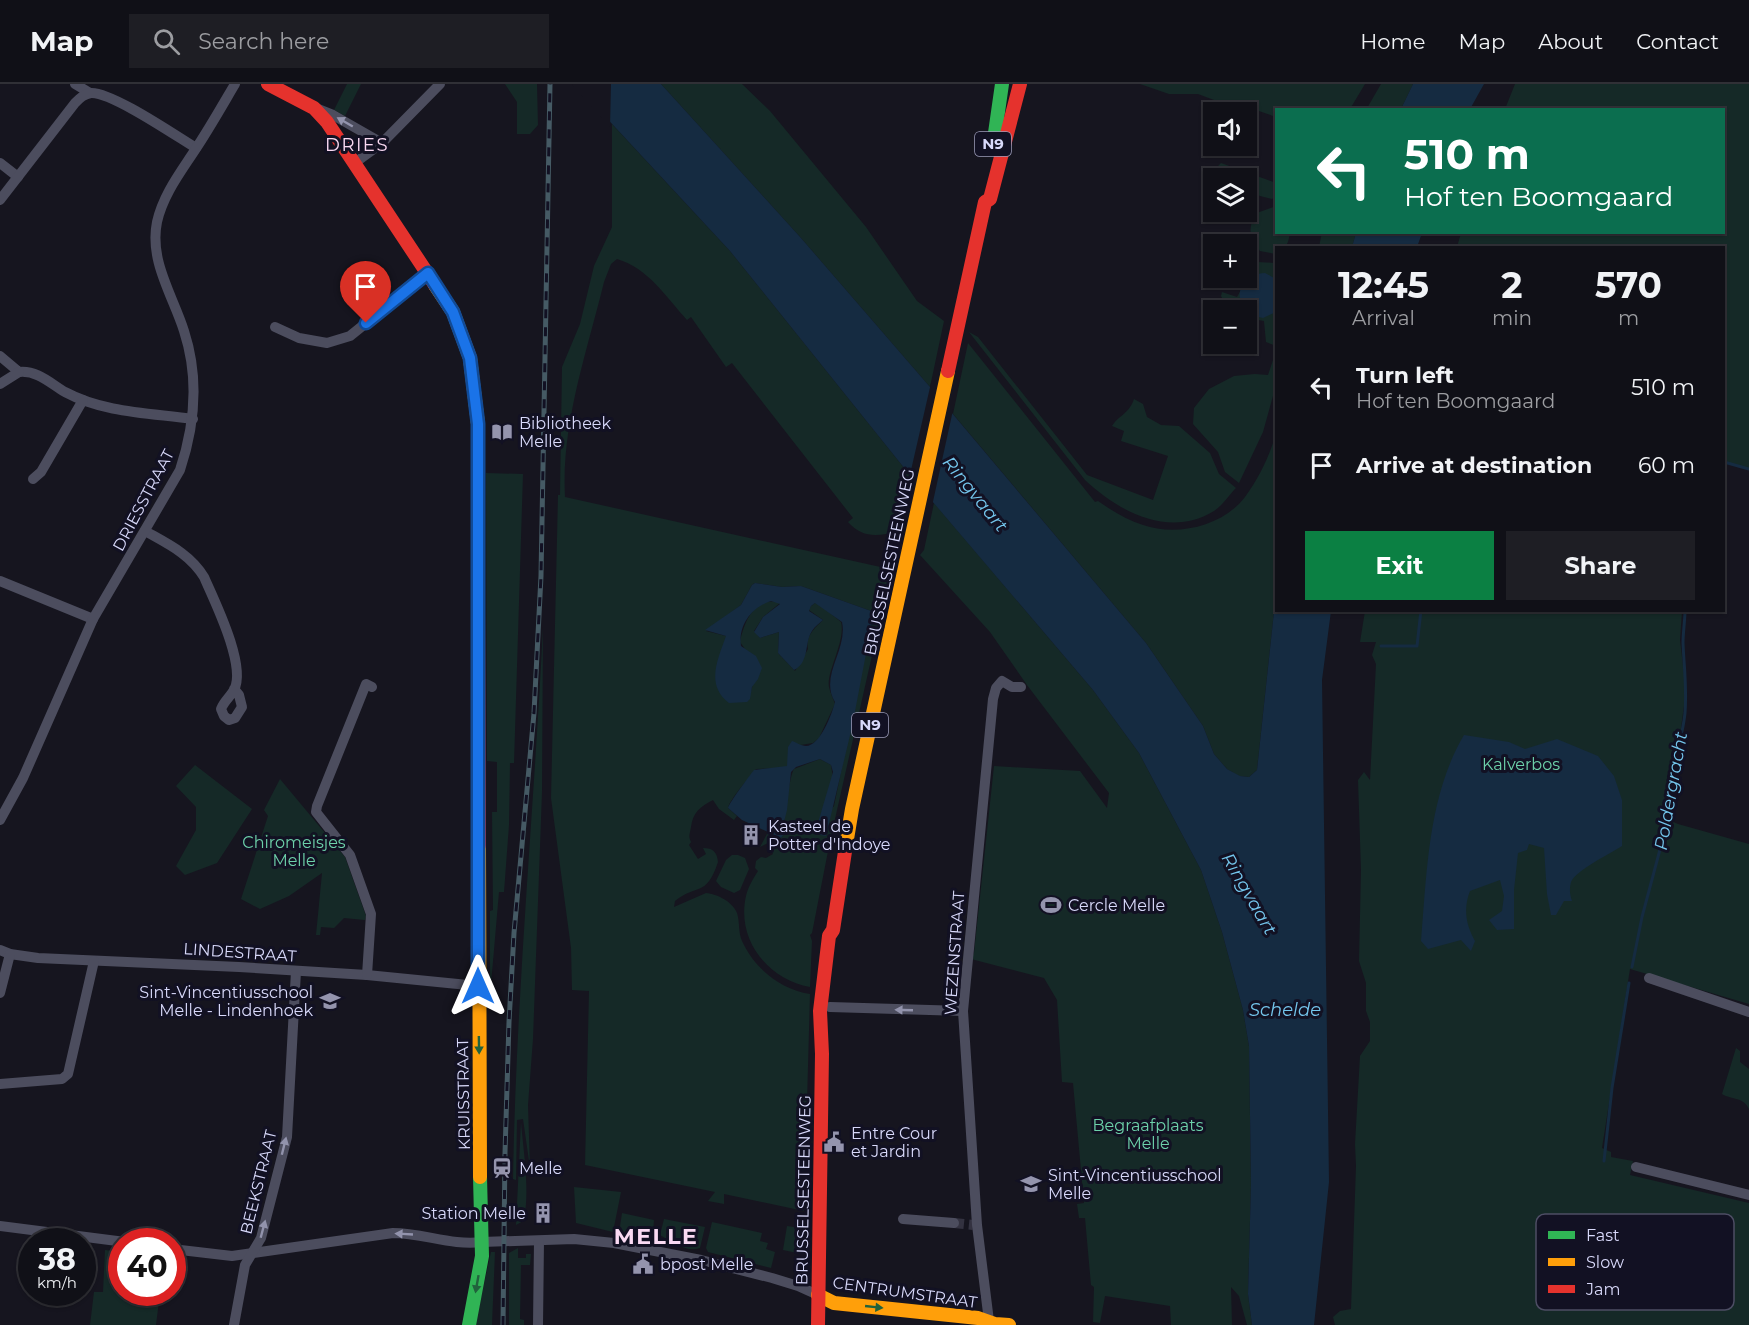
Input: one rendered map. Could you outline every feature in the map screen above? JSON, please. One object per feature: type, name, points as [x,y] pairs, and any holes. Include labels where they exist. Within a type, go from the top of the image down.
[{"type":"main road","name":"KRUISSTRAAT","points":[[268,84],[314,108],[327,122],[356,162],[453,312],[470,358],[478,424],[478,986],[482,1255],[469,1325]]},
{"type":"main road","name":"BRUSSELSESTEENWEG","points":[[819,1325],[822,1054],[830,1007],[835,938],[833,930],[852,809],[985,202],[982,197],[1002,84]]},
{"type":"main road","name":"BRUSSELSESTEENWEG","points":[[985,202],[990,199],[1019,86]]},
{"type":"main road","name":"BRUSSELSESTEENWEG","points":[[822,1054],[820,1046],[822,992],[829,936],[833,930]]},
{"type":"main road","name":"CENTRUMSTRAAT","points":[[818,1296],[834,1303],[978,1318],[1009,1325]]},
{"type":"street","points":[[75,84],[90,93],[99,94],[140,113],[196,148]]},
{"type":"street","name":"DRIESSTRAAT","points":[[0,820],[23,778],[93,619],[180,470],[188,445],[193,419],[193,385],[188,343],[159,264],[157,223],[172,185],[235,84]]},
{"type":"street","points":[[356,162],[382,143],[440,84]]},
{"type":"street","points":[[0,200],[75,103],[82,96],[90,93]]},
{"type":"street","points":[[314,108],[333,115],[382,143]]},
{"type":"street","points":[[0,163],[18,177]]},
{"type":"street","points":[[275,327],[299,338],[327,343],[350,336],[428,273]]},
{"type":"street","points":[[0,356],[19,372]]},
{"type":"street","points":[[0,384],[19,372],[27,371],[37,374],[83,400],[110,408],[193,419]]},
{"type":"street","points":[[33,479],[41,472],[83,400]]},
{"type":"street","points":[[145,531],[187,555],[198,566],[235,655],[234,689]]},
{"type":"street","points":[[0,581],[93,619]]},
{"type":"street","name":"WEZENSTRAAT","points":[[989,1322],[975,1225],[963,1011],[993,699],[996,688],[1002,681],[1012,687],[1021,687]]},
{"type":"street","points":[[367,975],[371,914],[350,855],[316,812],[366,684],[372,687]]},
{"type":"street","points":[[0,993],[5,952]]},
{"type":"street","name":"LINDESTRAAT","points":[[5,952],[94,961],[367,975],[478,986]]},
{"type":"street","points":[[0,1084],[62,1079],[68,1074],[94,961]]},
{"type":"street","name":"BEEKSTRAAT","points":[[234,1325],[245,1265],[261,1238],[287,1137],[296,971]]},
{"type":"street","points":[[1649,978],[1749,1012]]},
{"type":"street","points":[[830,1007],[963,1011]]},
{"type":"street","points":[[1636,1167],[1749,1195]]},
{"type":"street","points":[[903,1219],[954,1223]]},
{"type":"street","points":[[0,1226],[108,1240]]},
{"type":"street","points":[[186,1251],[232,1256],[393,1233],[468,1244],[597,1240],[701,1260],[798,1286],[818,1296]]},
{"type":"street","points":[[538,1325],[539,1241]]},
{"type":"green space","points":[[347,84],[361,84],[345,116],[334,110]]},
{"type":"green space","points":[[505,84],[537,84],[538,125],[530,134],[517,134],[517,102]]},
{"type":"green space","points":[[661,84],[742,84],[770,111],[866,227],[917,301],[944,321],[930,387],[801,238]]},
{"type":"green space","points":[[1140,84],[1365,84],[1351,108],[1275,108],[1275,117],[1257,110],[1257,102],[1219,102],[1198,94],[1169,94]]},
{"type":"green space","points":[[1381,84],[1413,84],[1401,108],[1367,108]]},
{"type":"green space","points":[[1515,84],[1749,84],[1749,469],[1725,462],[1725,246],[1457,246],[1461,234],[1725,234],[1725,108],[1505,108]]},
{"type":"green space","points":[[612,124],[730,251],[909,474],[897,531],[871,535],[853,527],[848,522],[853,518],[732,363],[726,367],[691,317],[687,320],[656,284],[638,269],[617,259],[611,264],[604,282],[571,415],[567,442],[565,497],[885,568],[885,572],[890,576],[810,935],[812,941],[810,987],[781,976],[758,955],[746,928],[744,912],[746,896],[758,871],[755,868],[756,861],[773,854],[768,843],[760,847],[768,832],[780,839],[784,834],[790,781],[794,769],[820,759],[831,765],[833,778],[817,826],[834,806],[874,612],[801,586],[782,587],[755,583],[741,605],[706,631],[726,636],[748,701],[753,684],[755,656],[740,642],[744,626],[757,607],[764,603],[780,603],[763,617],[754,631],[760,638],[779,632],[778,653],[795,671],[808,649],[809,636],[823,620],[809,610],[811,606],[818,603],[841,622],[841,638],[829,681],[829,689],[835,704],[819,738],[813,743],[788,747],[788,765],[785,768],[756,769],[729,804],[728,808],[737,816],[734,820],[719,809],[713,800],[698,810],[693,817],[689,845],[698,859],[706,854],[703,848],[706,848],[714,851],[718,862],[709,881],[675,901],[674,907],[706,893],[724,899],[735,909],[742,941],[761,969],[789,988],[810,994],[804,1211],[724,1194],[724,1204],[708,1201],[715,1192],[585,1165],[589,991],[572,990],[571,948],[551,798],[558,495],[560,495],[562,367],[580,324],[594,266],[612,227]]},
{"type":"green space","points":[[1221,163],[1235,168],[1216,168]]},
{"type":"green space","points":[[1257,176],[1275,183],[1275,197],[1272,199],[1257,194]]},
{"type":"green space","points":[[1275,206],[1275,234],[1290,234],[1289,240],[1284,246],[1275,246],[1275,254],[1260,251],[1257,247],[1257,234],[1252,234],[1252,222],[1257,222],[1257,213]]},
{"type":"green space","points":[[1322,234],[1356,234],[1352,246],[1319,246]]},
{"type":"green space","points":[[1257,262],[1275,263],[1275,346],[1266,342],[1264,321],[1257,320],[1257,300],[1223,300],[1222,292],[1237,297],[1242,288],[1257,288]]},
{"type":"green space","points":[[969,332],[978,337],[1087,475],[1153,500],[1168,456],[1121,441],[1124,431],[1112,426],[1130,408],[1134,399],[1143,404],[1147,417],[1161,425],[1179,426],[1210,453],[1219,474],[1236,488],[1214,511],[1197,519],[1162,522],[1128,511],[1085,480]]},
{"type":"green space","points":[[968,343],[1095,502],[1098,501],[1131,521],[1170,530],[1212,522],[1236,507],[1255,482],[1275,437],[1275,602],[1257,770],[1249,777],[1239,776],[1227,769],[1214,754],[1203,726],[1146,643],[953,414]]},
{"type":"green space","points":[[1275,354],[1275,389],[1263,432],[1239,483],[1225,472],[1218,452],[1193,424],[1194,408],[1209,389],[1234,376],[1268,375]]},
{"type":"green space","points":[[486,473],[523,474],[514,763],[510,763],[509,825],[504,892],[499,892],[490,996],[490,911],[493,910],[492,812],[497,812],[497,762],[487,761]]},
{"type":"green space","name":"Begraafplaats Melle","points":[[934,503],[1093,690],[1139,753],[1201,870],[1222,932],[1243,1010],[1249,1046],[1251,1184],[1248,1294],[1252,1325],[1247,1325],[1239,1296],[1231,1287],[1232,1325],[1171,1325],[1170,1306],[1105,1296],[1100,1323],[1093,1322],[1094,1287],[1091,1285],[1085,1218],[1079,1218],[1077,1204],[1084,1203],[1073,1083],[1062,1082],[1057,1000],[1044,978],[971,959],[974,953],[994,766],[1080,771],[1107,808],[1109,793],[990,632],[920,555],[924,550]]},
{"type":"green space","name":"Kalverbos","points":[[1365,612],[1682,612],[1680,640],[1686,691],[1676,765],[1664,818],[1749,844],[1749,1004],[1630,969],[1602,1148],[1611,1152],[1611,1157],[1633,1161],[1630,1175],[1749,1203],[1749,1325],[1335,1325],[1333,1317],[1340,1311],[1351,1309],[1355,1144],[1360,1056],[1370,1041],[1370,1022],[1366,1011],[1366,983],[1359,961],[1361,870],[1358,780],[1364,772],[1370,780],[1376,664],[1372,655],[1376,642],[1360,642]]},
{"type":"green space","points":[[543,627],[542,792],[533,1039],[528,1105],[530,1168],[523,1119],[517,1120],[516,1180],[513,1179],[521,972]]},
{"type":"green space","points":[[195,765],[252,809],[217,863],[185,875],[176,866],[196,830],[196,807],[176,786]]},
{"type":"green space","name":"Chiromeisjes Melle","points":[[280,779],[345,857],[366,916],[365,920],[344,918],[334,928],[321,927],[320,935],[316,935],[322,873],[289,896],[260,909],[241,899],[268,816],[264,810]]},
{"type":"green space","points":[[732,855],[745,858],[749,869],[740,890],[734,893],[721,887],[716,881],[726,860]]},
{"type":"green space","points":[[1736,1048],[1740,1051],[1740,1062],[1749,1069],[1749,1109],[1744,1102],[1722,1094]]},
{"type":"green space","points":[[521,1122],[526,1199],[523,1221],[516,1225]]},
{"type":"green space","points":[[574,1187],[621,1192],[613,1232],[576,1223]]},
{"type":"green space","points":[[622,1213],[654,1220],[653,1233],[633,1237],[619,1233]]},
{"type":"green space","points":[[664,1219],[705,1227],[700,1248],[685,1248],[660,1235]]},
{"type":"green space","points":[[712,1222],[762,1233],[760,1241],[768,1243],[766,1249],[775,1252],[771,1268],[708,1252],[706,1248]]},
{"type":"green space","points":[[787,1226],[800,1228],[799,1247],[802,1247],[802,1254],[783,1250]]},
{"type":"green space","points":[[518,1248],[518,1258],[526,1258],[526,1254],[531,1254],[530,1265],[521,1265],[520,1319],[524,1320],[524,1325],[509,1325],[509,1253]]},
{"type":"green space","points":[[105,1250],[108,1250],[108,1306],[158,1306],[156,1325],[90,1325],[92,1306],[96,1306],[96,1292],[103,1292]]},
{"type":"green space","points":[[491,1252],[495,1252],[492,1325],[475,1325]]},
{"type":"water","points":[[575,84],[661,84],[801,238],[1146,643],[1203,726],[1214,754],[1227,769],[1240,776],[1249,777],[1257,770],[1275,602],[1275,612],[1331,612],[1322,680],[1329,1182],[1314,1325],[1252,1325],[1248,1294],[1251,1184],[1249,1046],[1243,1010],[1222,932],[1201,870],[1139,753],[1093,690],[909,474],[730,251]]},
{"type":"water","points":[[1413,84],[1484,84],[1471,108],[1401,108]]},
{"type":"water","points":[[1355,234],[1422,234],[1417,246],[1352,246]]},
{"type":"water","points":[[1265,273],[1275,278],[1275,312],[1263,318],[1257,316],[1257,300],[1241,300],[1241,288],[1257,288],[1257,274]]},
{"type":"water","points":[[755,583],[782,587],[801,586],[874,612],[852,727],[826,836],[820,835],[817,826],[833,772],[831,765],[820,759],[796,767],[791,772],[783,826],[784,834],[781,838],[742,820],[728,808],[754,770],[787,766],[788,747],[792,741],[806,746],[816,741],[825,728],[835,702],[830,682],[841,643],[842,622],[815,603],[809,611],[823,620],[812,631],[805,657],[799,667],[794,670],[778,653],[779,632],[760,638],[754,632],[763,617],[780,604],[771,601],[752,612],[744,624],[741,646],[756,656],[762,668],[747,702],[729,703],[722,696],[715,680],[717,663],[726,636],[705,630],[741,605]]},
{"type":"water","points":[[1464,735],[1509,742],[1525,749],[1557,739],[1598,756],[1614,776],[1622,800],[1622,846],[1586,867],[1574,877],[1570,887],[1572,901],[1564,901],[1556,915],[1551,915],[1544,848],[1529,844],[1527,850],[1518,853],[1514,890],[1514,929],[1497,930],[1489,920],[1502,911],[1504,896],[1500,880],[1470,891],[1466,911],[1469,929],[1475,941],[1471,951],[1461,940],[1428,949],[1421,941],[1431,835],[1443,783]]},
{"type":"pier","points":[[572,84],[611,84],[610,127],[573,86]]},
{"type":"pier","points":[[931,383],[953,410],[932,506],[909,479]]},
{"type":"waterway","points":[[1725,462],[1749,469]]},
{"type":"waterway","points":[[1381,646],[1417,646],[1421,612]]},
{"type":"waterway","name":"Poldergracht","points":[[1632,967],[1642,917],[1666,827],[1667,798],[1683,727],[1686,704],[1683,643],[1685,612]]},
{"type":"waterway","name":"Poldergracht","points":[[1604,1161],[1612,1088],[1629,983]]},
{"type":"tunnel","points":[[954,1223],[973,1225]]},
{"type":"railway","points":[[503,1325],[509,1022],[514,933],[534,713],[541,576],[550,84]]},
{"type":"traffic: fast","points":[[994,140],[1002,84]]},
{"type":"traffic: fast","points":[[469,1325],[482,1256],[480,1177]]},
{"type":"traffic: slow","points":[[435,285],[453,312],[470,358],[478,424],[478,610]]},
{"type":"traffic: slow","points":[[846,845],[948,371]]},
{"type":"traffic: slow","points":[[479,845],[480,1177]]},
{"type":"traffic: slow","points":[[818,1295],[834,1303],[978,1318],[995,1324],[1009,1325]]},
{"type":"traffic: jam","points":[[268,84],[314,108],[327,122],[435,285]]},
{"type":"traffic: jam","points":[[948,371],[985,202],[990,199],[1020,84]]},
{"type":"traffic: jam","points":[[478,610],[479,845]]},
{"type":"traffic: jam","points":[[818,1325],[822,1054],[820,1011],[829,936],[833,930],[846,845]]},
{"type":"place","name":"Bibliotheek Melle","points":[[502,432]]},
{"type":"place","name":"Kasteel de Potter d'Indoye","points":[[751,835]]},
{"type":"place","name":"Cercle Melle","points":[[1051,905]]},
{"type":"place","name":"Sint-Vincentiusschool Melle - Lindenhoek","points":[[330,1001]]},
{"type":"place","name":"Entre Cour et Jardin","points":[[834,1142]]},
{"type":"place","name":"Melle","points":[[502,1168]]},
{"type":"place","name":"Sint-Vincentiusschool Melle","points":[[1031,1184]]},
{"type":"place","name":"Station Melle","points":[[543,1213]]},
{"type":"place","name":"bpost Melle","points":[[643,1264]]},
{"type":"district","name":"DRIES","points":[[357,145]]},
{"type":"district","name":"MELLE","points":[[656,1236]]},
{"type":"route","points":[[366,323],[428,273],[453,312],[470,358],[478,424],[478,986]]},
{"type":"water label","name":"Ringvaart","points":[[975,494]]},
{"type":"water label","name":"Ringvaart","points":[[1249,894]]},
{"type":"water label","name":"Schelde","points":[[1285,1010]]}]
